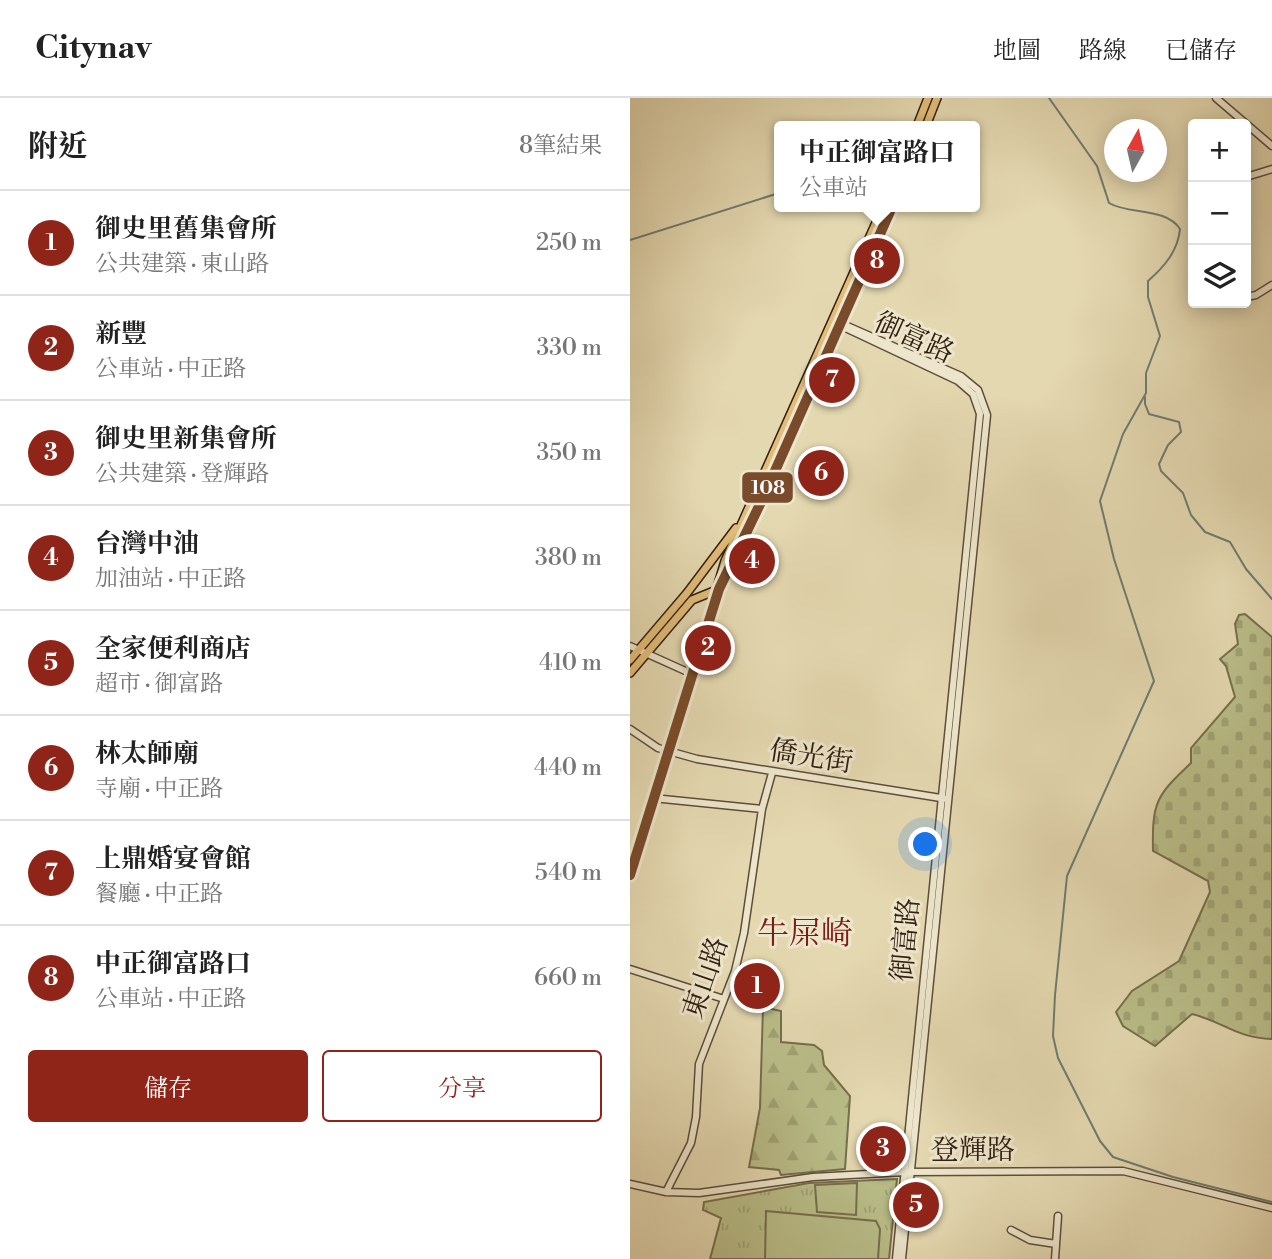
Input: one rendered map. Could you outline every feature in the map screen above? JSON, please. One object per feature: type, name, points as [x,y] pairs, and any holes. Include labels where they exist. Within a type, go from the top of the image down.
[{"type":"main road","points":[[919,121],[929,98]]},
{"type":"main road","points":[[928,121],[937,98]]},
{"type":"main road","points":[[630,875],[719,589],[725,561],[839,323],[881,212]]},
{"type":"main road","points":[[630,673],[692,600],[719,589],[890,212]]},
{"type":"main road","points":[[630,660],[687,593],[743,519]]},
{"type":"street","points":[[1216,98],[1272,146]]},
{"type":"street","points":[[1251,175],[1272,169]]},
{"type":"street","points":[[1251,296],[1272,285]]},
{"type":"street","name":"御富路","points":[[839,323],[958,381],[973,394],[980,415],[902,1259]]},
{"type":"street","points":[[630,646],[692,674]]},
{"type":"street","name":"僑光街","points":[[630,729],[667,751],[772,773],[946,799]]},
{"type":"street","name":"東山路","points":[[666,1192],[691,1143],[696,1117],[696,1075],[724,999],[744,933],[762,808],[772,773]]},
{"type":"street","points":[[653,798],[762,808]]},
{"type":"street","points":[[630,969],[724,999]]},
{"type":"street","name":"登輝路","points":[[630,1184],[666,1192],[699,1193],[813,1177],[908,1172],[1123,1171],[1272,1208]]},
{"type":"street","name":"御富路","points":[[896,1259],[908,1172]]},
{"type":"street","points":[[1055,1259],[1058,1216]]},
{"type":"street","points":[[1011,1230],[1030,1240],[1056,1244]]},
{"type":"green space","points":[[1245,614],[1272,637],[1272,1039],[1239,1033],[1192,1014],[1155,1046],[1123,1026],[1116,1012],[1132,991],[1179,961],[1210,892],[1208,881],[1153,851],[1155,810],[1163,792],[1191,763],[1191,748],[1235,697],[1226,666],[1220,659],[1238,644],[1235,624],[1239,615]]},
{"type":"green space","points":[[763,1007],[781,1011],[781,1042],[814,1045],[822,1051],[824,1065],[850,1096],[845,1169],[781,1175],[779,1170],[749,1167],[760,1108]]},
{"type":"green space","points":[[897,1179],[889,1259],[710,1259],[721,1218],[703,1210],[704,1202],[809,1183]]},
{"type":"green space","points":[[857,1183],[856,1215],[817,1212],[815,1185]]},
{"type":"green space","points":[[766,1211],[876,1221],[880,1229],[878,1259],[765,1259]]},
{"type":"waterway","points":[[1049,98],[1097,166],[1109,203],[1166,217],[1180,229],[1169,258],[1148,281],[1148,297],[1160,336],[1146,373],[1146,393],[1123,434],[1100,501],[1114,559],[1154,681],[1067,876],[1053,1036],[1058,1058],[1100,1141],[1113,1157],[1173,1177],[1272,1202]]},
{"type":"waterway","points":[[630,240],[774,195]]},
{"type":"waterway","points":[[1145,397],[1149,414],[1179,422],[1181,432],[1168,445],[1159,464],[1161,471],[1183,493],[1191,515],[1205,532],[1230,542],[1246,569],[1272,599]]},
{"type":"transit line","name":"108","points":[[630,875],[719,589],[763,498],[890,212]]},
{"type":"place","name":"中正御富路口","points":[[877,261]]},
{"type":"place","name":"上鼎婚宴會館","points":[[832,380]]},
{"type":"place","name":"林太師廟","points":[[821,473]]},
{"type":"place","name":"台灣中油","points":[[752,561]]},
{"type":"place","name":"新豐","points":[[708,648]]},
{"type":"place","name":"御史里舊集會所","points":[[757,986]]},
{"type":"place","name":"御史里新集會所","points":[[883,1149]]},
{"type":"place","name":"全家便利商店","points":[[916,1205]]},
{"type":"district","name":"牛屎崎","points":[[805,934]]}]
